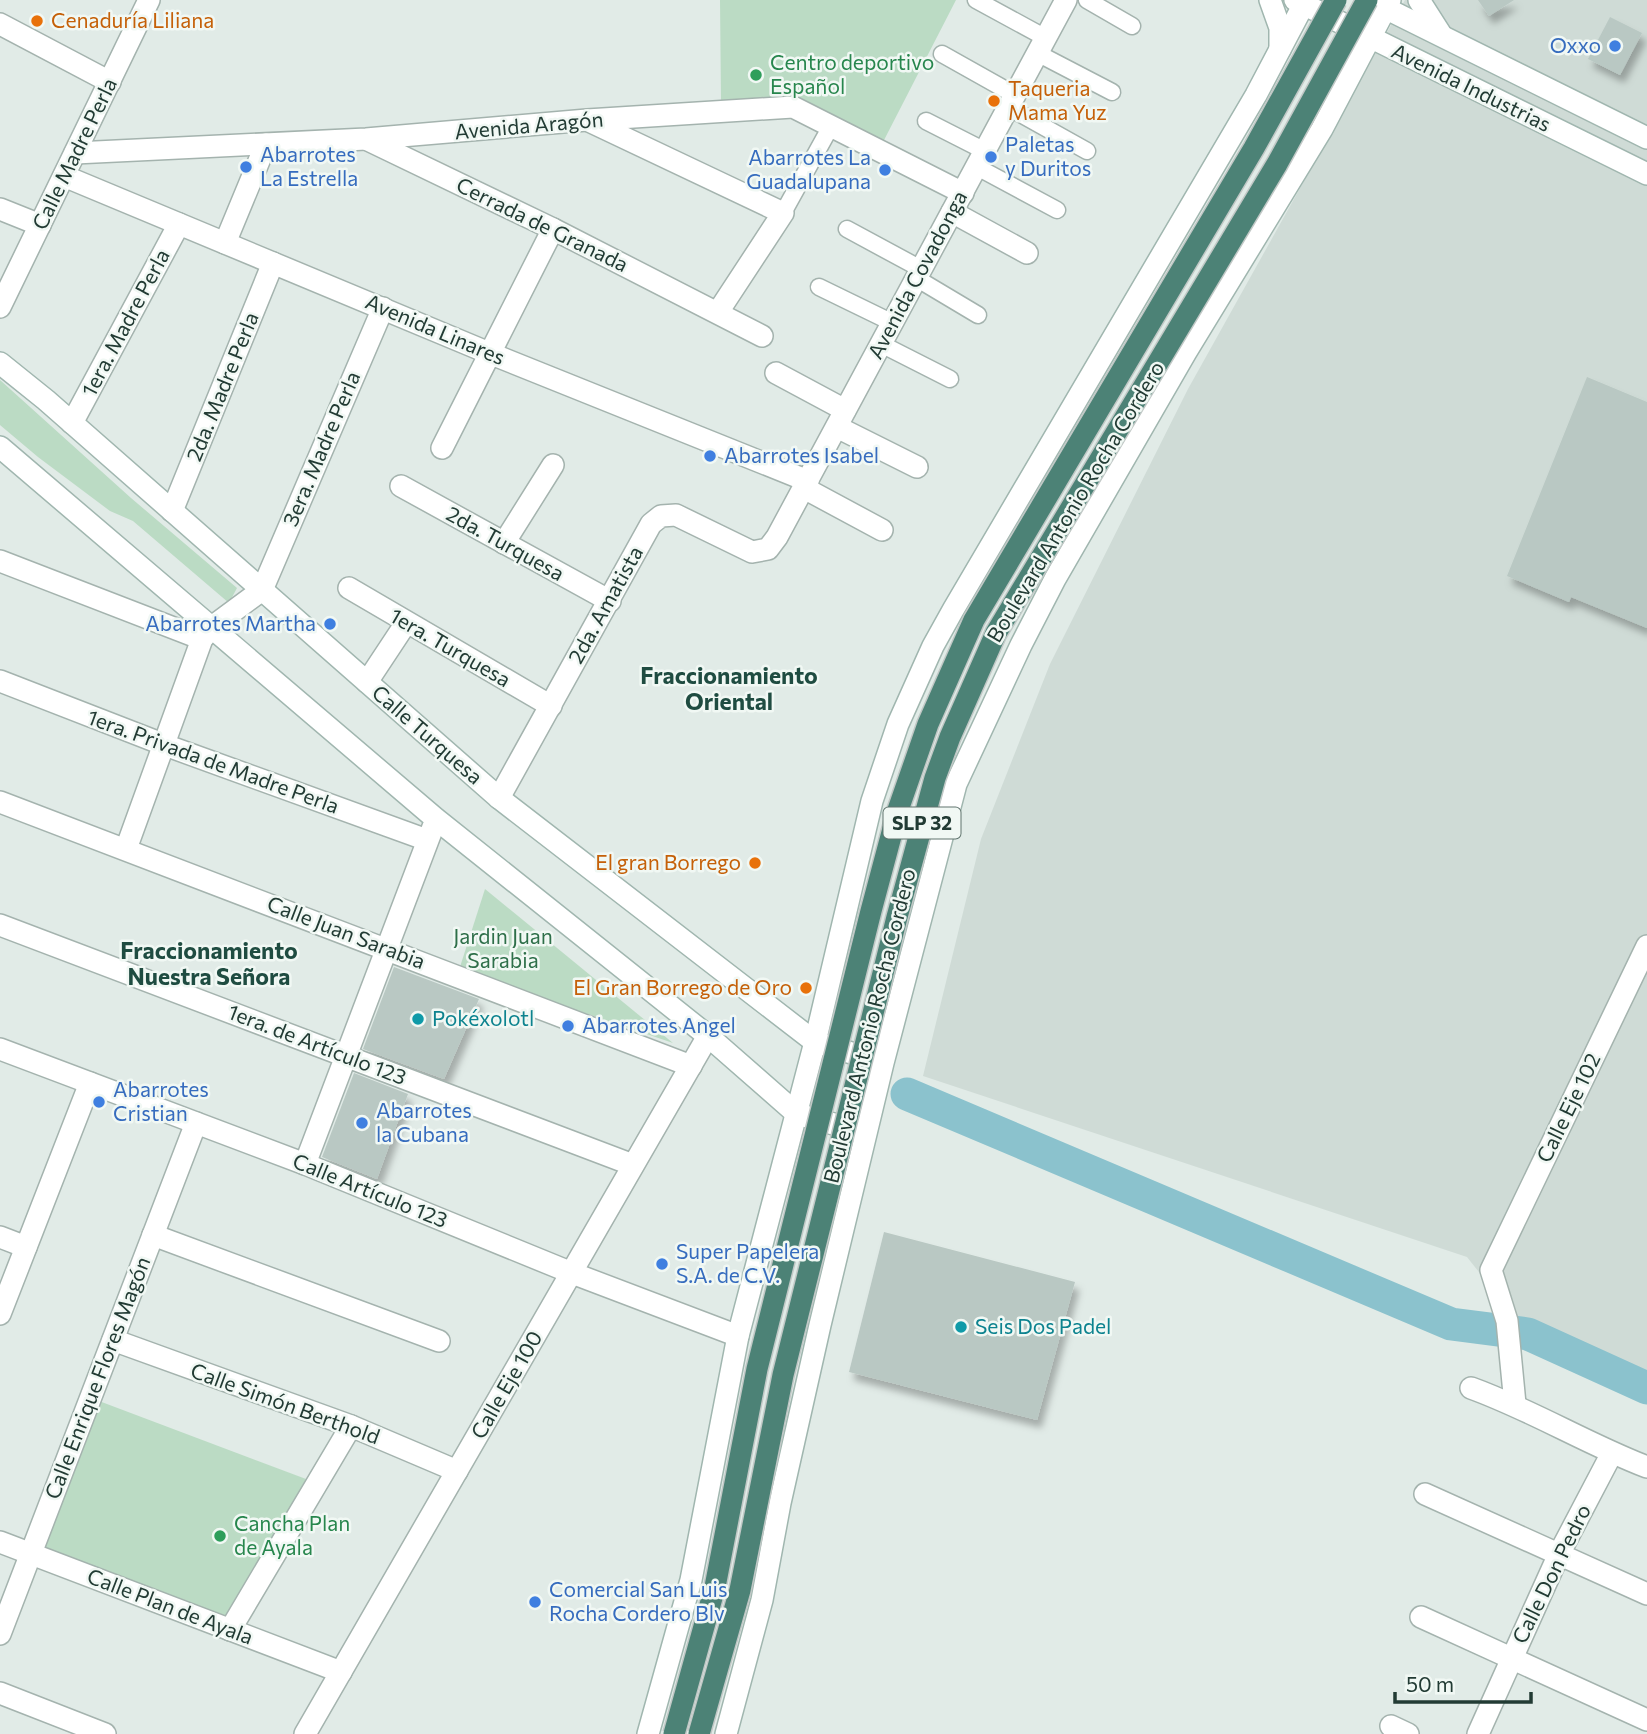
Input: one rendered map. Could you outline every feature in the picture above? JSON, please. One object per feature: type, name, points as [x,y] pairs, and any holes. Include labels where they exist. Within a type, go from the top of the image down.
[{"type":"highway","name":"Boulevard Antonio Rocha Cordero","points":[[674,1734],[715,1587],[757,1369],[871,911],[898,810],[928,724],[974,620],[1254,148],[1336,0]]},
{"type":"highway","name":"Boulevard Antonio Rocha Cordero","points":[[699,1734],[740,1590],[783,1375],[897,917],[935,778],[950,737],[996,633],[1277,164],[1378,2]]},
{"type":"street","name":"Calle Madre Perla","points":[[0,307],[149,0]]},
{"type":"street","points":[[976,0],[1112,92]]},
{"type":"street","name":"Avenida Covadonga","points":[[768,549],[778,537],[1066,0]]},
{"type":"street","points":[[1087,0],[1132,26]]},
{"type":"street","points":[[1270,0],[1280,28],[1280,50]]},
{"type":"street","points":[[1419,0],[1442,36],[1456,43]]},
{"type":"street","name":"SLP 32","points":[[648,1734],[691,1580],[738,1336],[815,1042],[865,827],[898,724],[933,646],[1256,95],[1280,50],[1301,1]]},
{"type":"street","name":"Avenida Industrias","points":[[1301,1],[1370,38],[1647,174]]},
{"type":"street","name":"Avenida Industrias","points":[[1378,2],[1647,138]]},
{"type":"street","name":"Boulevard Antonio Rocha Cordero","points":[[726,1734],[762,1600],[793,1441],[883,1063],[956,784],[1055,579],[1180,364],[1322,130],[1370,38],[1378,2]]},
{"type":"street","points":[[0,24],[110,82]]},
{"type":"street","points":[[942,54],[1087,151]]},
{"type":"street","points":[[1346,84],[1374,62],[1390,59],[1422,63]]},
{"type":"street","points":[[1256,95],[1276,74],[1295,70],[1304,72],[1320,85],[1324,94],[1322,130]]},
{"type":"street","name":"Avenida Aragón","points":[[75,153],[366,139],[587,120],[793,107],[963,192]]},
{"type":"street","points":[[587,120],[783,213]]},
{"type":"street","points":[[926,121],[1057,210]]},
{"type":"street","points":[[718,312],[783,213],[831,125]]},
{"type":"street","name":"Cerrada de Granada","points":[[366,139],[553,229],[762,336]]},
{"type":"street","points":[[225,243],[266,144]]},
{"type":"street","name":"Avenida Linares","points":[[64,176],[806,484],[883,530]]},
{"type":"street","points":[[0,209],[40,225]]},
{"type":"street","points":[[952,212],[1027,253]]},
{"type":"street","name":"1era. Madre Perla","points":[[72,422],[179,224]]},
{"type":"street","points":[[442,449],[553,229]]},
{"type":"street","points":[[847,229],[978,315]]},
{"type":"street","name":"2da. Madre Perla","points":[[172,511],[273,263]]},
{"type":"street","points":[[819,287],[893,323]]},
{"type":"street","name":"3era. Madre Perla","points":[[262,590],[383,308]]},
{"type":"street","points":[[881,344],[950,379]]},
{"type":"street","name":"Calle Turquesa","points":[[0,363],[72,422],[499,798],[815,1042],[883,1063]]},
{"type":"street","points":[[776,373],[916,467]]},
{"type":"street","points":[[0,447],[207,633],[709,1036],[797,1114],[868,1133]]},
{"type":"street","points":[[504,542],[553,465]]},
{"type":"street","name":"2da. Turquesa","points":[[401,486],[610,601]]},
{"type":"street","name":"2da. Amatista","points":[[499,798],[651,524],[661,516],[676,515],[752,552],[768,549]]},
{"type":"street","points":[[0,561],[207,633]]},
{"type":"street","name":"1era. Turquesa","points":[[349,588],[551,706]]},
{"type":"street","points":[[126,849],[207,633],[262,590]]},
{"type":"street","points":[[367,682],[405,623]]},
{"type":"street","name":"1era. Privada de Madre Perla","points":[[0,681],[164,745],[427,840]]},
{"type":"street","name":"Calle Juan Sarabia","points":[[0,802],[691,1066]]},
{"type":"street","points":[[305,1164],[436,818]]},
{"type":"street","name":"1era. de Artículo 123","points":[[0,925],[634,1165]]},
{"type":"street","name":"Calle Eje 102","points":[[1515,1404],[1507,1321],[1491,1270],[1647,946]]},
{"type":"street","points":[[832,967],[834,985],[840,996],[861,1009],[873,1010],[885,1006],[895,1000],[904,985]]},
{"type":"street","name":"Calle Eje 100","points":[[305,1734],[709,1036]]},
{"type":"street","name":"Calle Artículo 123","points":[[0,1049],[305,1164],[572,1273],[738,1336]]},
{"type":"street","points":[[0,1314],[90,1083]]},
{"type":"street","name":"Calle Enrique Flores Magón","points":[[0,1634],[196,1123]]},
{"type":"street","points":[[773,1198],[778,1185],[786,1177],[807,1169],[818,1170],[829,1174],[844,1190],[847,1214]]},
{"type":"street","points":[[153,1235],[439,1341]]},
{"type":"street","points":[[0,1237],[26,1247]]},
{"type":"street","name":"Calle Simón Berthold","points":[[113,1340],[351,1426],[457,1471]]},
{"type":"street","points":[[1471,1388],[1515,1404],[1612,1453],[1647,1467]]},
{"type":"street","points":[[230,1630],[351,1426]]},
{"type":"street","name":"Calle Don Pedro","points":[[1478,1734],[1559,1554],[1612,1453]]},
{"type":"street","points":[[1425,1494],[1647,1594]]},
{"type":"street","name":"Calle Plan de Ayala","points":[[0,1542],[341,1672]]},
{"type":"street","points":[[1421,1617],[1647,1720]]},
{"type":"street","points":[[0,1693],[105,1734]]},
{"type":"shaded area","points":[[1405,0],[1647,0],[1647,1388],[1528,1334],[1467,1257],[923,1076],[981,839],[1050,664],[1188,389]]},
{"type":"green space","points":[[720,0],[956,0],[882,144],[793,98],[721,103]]},
{"type":"green space","points":[[0,380],[131,498],[237,588],[229,603],[133,521],[110,511],[0,425]]},
{"type":"green space","name":"Jardin Juan Sarabia","points":[[485,889],[673,1043],[459,970]]},
{"type":"green space","points":[[99,1401],[306,1479],[227,1619],[41,1550]]},
{"type":"building","points":[[1478,0],[1514,0],[1489,16]]},
{"type":"building","name":"Oxxo","points":[[1610,17],[1642,33],[1620,75],[1588,59]]},
{"type":"building","points":[[1587,377],[1647,402],[1647,628],[1571,597],[1569,602],[1507,576]]},
{"type":"building","name":"Pokéxolotl","points":[[394,967],[479,999],[444,1079],[363,1049]]},
{"type":"building","name":"Abarrotes la Cubana","points":[[354,1073],[408,1094],[377,1179],[322,1157]]},
{"type":"building","name":"Seis Dos Padel","points":[[884,1232],[1075,1282],[1037,1420],[849,1372]]},
{"type":"waterway","points":[[907,1094],[1451,1324],[1528,1334],[1647,1388]]},
{"type":"place","name":"Cenaduría Liliana","points":[[37,21]]},
{"type":"place","name":"Oxxo","points":[[1615,46]]},
{"type":"place","name":"Centro deportivo Español","points":[[756,75]]},
{"type":"place","name":"Taqueria Mama Yuz","points":[[994,101]]},
{"type":"place","name":"Paletas y Duritos","points":[[991,157]]},
{"type":"place","name":"Abarrotes La Estrella","points":[[246,167]]},
{"type":"place","name":"Abarrotes La Guadalupana","points":[[885,170]]},
{"type":"place","name":"Abarrotes Isabel","points":[[710,456]]},
{"type":"place","name":"Abarrotes Martha","points":[[330,624]]},
{"type":"place","name":"El gran Borrego","points":[[755,863]]},
{"type":"place","name":"El Gran Borrego de Oro","points":[[806,988]]},
{"type":"place","name":"Pokéxolotl","points":[[418,1019]]},
{"type":"place","name":"Abarrotes Angel","points":[[568,1026]]},
{"type":"place","name":"Abarrotes Cristian","points":[[99,1102]]},
{"type":"place","name":"Abarrotes la Cubana","points":[[362,1123]]},
{"type":"place","name":"Super Papelera S.A. de C.V.","points":[[662,1264]]},
{"type":"place","name":"Seis Dos Padel","points":[[961,1327]]},
{"type":"place","name":"Cancha Plan de Ayala","points":[[220,1536]]},
{"type":"place","name":"Comercial San Luis Rocha Cordero Blv","points":[[535,1602]]},
{"type":"district","name":"Fraccionamiento Oriental","points":[[729,689]]},
{"type":"district","name":"Fraccionamiento Nuestra Señora","points":[[209,964]]}]
